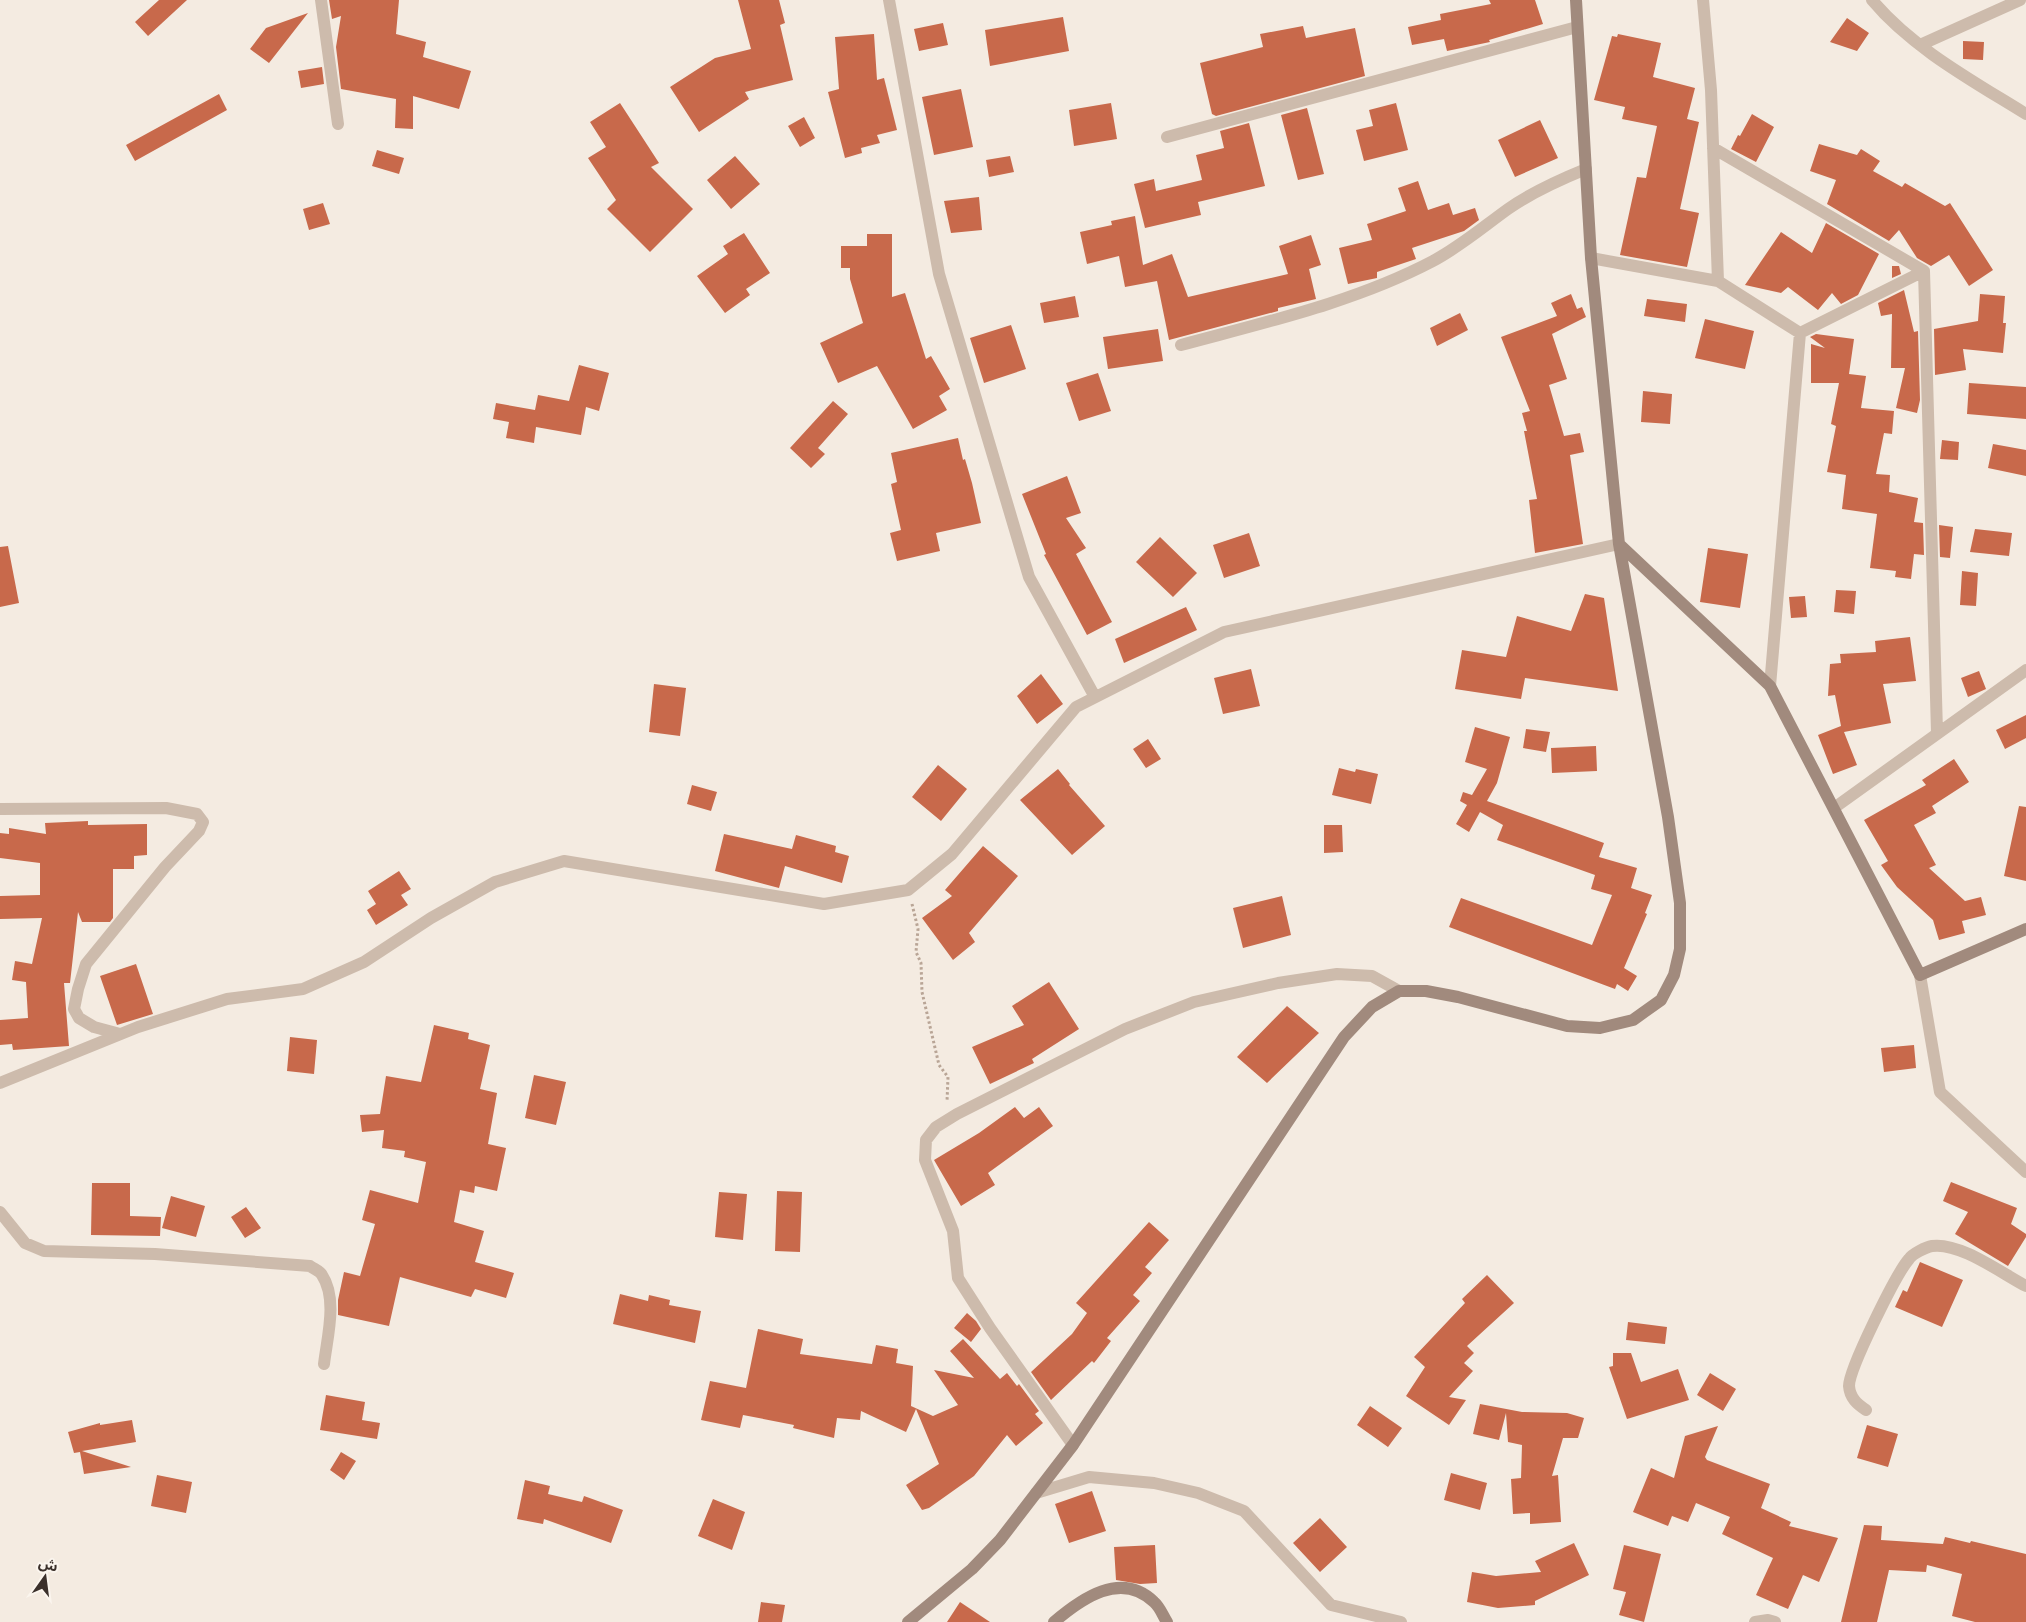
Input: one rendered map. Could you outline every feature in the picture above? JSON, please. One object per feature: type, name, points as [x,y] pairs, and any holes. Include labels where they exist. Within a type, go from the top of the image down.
[{"type":"main road","points":[[908,1622],[972,1568],[994,1546],[1073,1445],[1344,1037],[1372,1007],[1399,991],[1426,991],[1458,997],[1567,1026],[1600,1028],[1633,1020],[1661,1000],[1674,975],[1680,949],[1680,903],[1666,808],[1619,544],[1591,258],[1576,0]]},
{"type":"main road","points":[[1619,544],[1770,686],[1920,975],[2026,929]]},
{"type":"main road","points":[[1054,1622],[1090,1595],[1115,1588],[1137,1592],[1154,1602],[1167,1622]]},
{"type":"street","points":[[321,0],[338,124]]},
{"type":"street","points":[[889,0],[939,274],[1029,577],[1095,697]]},
{"type":"street","points":[[1703,0],[1713,148],[1718,281]]},
{"type":"street","points":[[1872,0],[1881,11],[1920,45],[2026,114]]},
{"type":"street","points":[[1920,45],[2020,0]]},
{"type":"street","points":[[1168,137],[1577,27]]},
{"type":"street","points":[[1713,148],[1924,271]]},
{"type":"street","points":[[1181,345],[1338,301],[1384,283],[1448,252],[1534,193],[1586,169]]},
{"type":"street","points":[[1591,258],[1718,281],[1800,333]]},
{"type":"street","points":[[1800,333],[1924,271]]},
{"type":"street","points":[[1924,271],[1937,732]]},
{"type":"street","points":[[1770,686],[1800,333]]},
{"type":"street","points":[[0,1082],[120,1034],[228,999],[304,989],[364,962],[431,918],[495,882],[564,861],[824,904],[908,890],[952,854],[1076,706],[1224,632],[1619,544]]},
{"type":"street","points":[[1834,808],[1937,732],[2026,670]]},
{"type":"street","points":[[0,808],[166,808],[197,814],[203,822],[200,831],[158,874],[86,964],[74,1009],[79,1018],[94,1027],[120,1034]]},
{"type":"street","points":[[1073,1445],[990,1328],[958,1278],[953,1231],[925,1160],[926,1140],[936,1127],[948,1120],[1125,1029],[1194,1002],[1259,986],[1338,974],[1372,976],[1399,991]]},
{"type":"street","points":[[1920,975],[1940,1092],[2026,1172]]},
{"type":"street","points":[[0,1212],[25,1243],[44,1251],[156,1254],[310,1266],[322,1274],[328,1290],[330,1315],[324,1364]]},
{"type":"street","points":[[1866,1410],[1852,1397],[1849,1385],[1852,1372],[1862,1348],[1910,1257],[1931,1246],[1959,1249],[2026,1286]]},
{"type":"street","points":[[1036,1493],[1089,1477],[1154,1483],[1198,1493],[1244,1511],[1331,1605],[1401,1622]]},
{"type":"street","points":[[1755,1622],[1768,1620],[1776,1622]]},
{"type":"path","points":[[908,890],[918,929],[916,952],[921,963],[922,992],[939,1066],[948,1077],[948,1120]]},
{"type":"building","points":[[159,0],[187,0],[148,36],[135,22]]},
{"type":"building","points":[[329,0],[399,0],[396,34],[426,42],[423,57],[471,71],[459,109],[413,96],[413,129],[395,128],[396,99],[341,89],[336,47],[341,16],[332,19]]},
{"type":"building","points":[[738,0],[779,0],[785,23],[780,25],[793,80],[745,92],[749,99],[699,132],[670,87],[715,58],[751,49]]},
{"type":"building","points":[[1489,0],[1535,0],[1543,24],[1489,40],[1490,42],[1447,51],[1444,39],[1412,45],[1408,27],[1441,20],[1440,14],[1491,4]]},
{"type":"building","points":[[308,13],[269,63],[250,49],[266,28]]},
{"type":"building","points":[[1063,17],[1069,51],[990,66],[985,30]]},
{"type":"building","points":[[1847,18],[1869,33],[1857,51],[1830,42]]},
{"type":"building","points":[[943,23],[948,45],[919,51],[914,29]]},
{"type":"building","points":[[1303,26],[1306,38],[1355,28],[1365,76],[1216,116],[1212,114],[1200,63],[1263,47],[1260,34]]},
{"type":"building","points":[[874,34],[877,80],[884,78],[897,130],[877,135],[880,143],[861,148],[862,153],[845,158],[828,92],[839,89],[835,37]]},
{"type":"building","points":[[1618,34],[1661,43],[1653,77],[1695,88],[1687,119],[1699,122],[1680,209],[1699,213],[1687,267],[1620,255],[1637,177],[1646,178],[1657,126],[1622,119],[1625,107],[1594,100],[1612,36],[1617,37]]},
{"type":"building","points":[[1963,41],[1984,42],[1983,60],[1963,59]]},
{"type":"building","points":[[322,67],[324,84],[301,88],[298,71]]},
{"type":"building","points":[[961,89],[973,147],[934,155],[922,97]]},
{"type":"building","points":[[219,94],[227,110],[135,161],[126,145]]},
{"type":"building","points":[[620,103],[659,163],[651,167],[693,209],[650,252],[607,209],[616,200],[588,158],[606,147],[590,122]]},
{"type":"building","points":[[1111,103],[1117,139],[1074,146],[1069,110]]},
{"type":"building","points":[[1396,103],[1408,150],[1364,161],[1356,130],[1373,126],[1369,110]]},
{"type":"building","points":[[1307,108],[1324,174],[1298,180],[1281,115]]},
{"type":"building","points":[[1752,114],[1774,127],[1756,162],[1731,149]]},
{"type":"building","points":[[804,117],[815,138],[800,147],[788,126]]},
{"type":"building","points":[[1540,120],[1558,158],[1515,177],[1498,140]]},
{"type":"building","points":[[1249,123],[1265,186],[1198,202],[1201,215],[1145,228],[1134,184],[1154,179],[1156,191],[1202,180],[1196,155],[1224,148],[1220,131]]},
{"type":"building","points":[[1819,144],[1857,155],[1861,149],[1880,161],[1873,171],[1902,187],[1905,183],[1945,206],[1950,203],[1993,270],[1969,286],[1949,255],[1931,266],[1917,258],[1899,230],[1889,241],[1827,204],[1836,180],[1810,171]]},
{"type":"building","points":[[377,150],[404,158],[399,174],[372,166]]},
{"type":"building","points":[[735,156],[760,184],[731,209],[707,180]]},
{"type":"building","points":[[1010,156],[1014,172],[989,177],[986,160]]},
{"type":"building","points":[[1418,181],[1428,210],[1449,203],[1453,215],[1475,208],[1479,220],[1464,231],[1412,248],[1416,259],[1377,272],[1377,278],[1348,284],[1339,248],[1372,240],[1367,224],[1406,211],[1398,188]]},
{"type":"building","points":[[979,197],[982,230],[951,233],[944,201]]},
{"type":"building","points":[[323,203],[330,224],[309,230],[303,209]]},
{"type":"building","points":[[1135,216],[1143,265],[1172,254],[1188,297],[1288,274],[1279,246],[1311,235],[1321,265],[1309,269],[1316,299],[1278,308],[1278,311],[1169,340],[1157,281],[1125,287],[1119,256],[1087,264],[1080,232],[1112,225],[1111,221]]},
{"type":"building","points":[[1826,223],[1879,254],[1858,295],[1841,304],[1832,293],[1818,310],[1788,287],[1781,293],[1745,285],[1781,232],[1812,253]]},
{"type":"building","points":[[744,233],[770,273],[746,289],[750,295],[725,313],[697,276],[728,254],[723,246]]},
{"type":"building","points":[[867,234],[892,234],[892,297],[905,293],[926,359],[931,356],[950,389],[939,396],[947,410],[913,429],[877,366],[838,383],[820,343],[863,323],[850,279],[850,268],[841,268],[841,246],[867,246]]},
{"type":"building","points":[[1892,266],[1899,266],[1901,274],[1892,278]]},
{"type":"building","points":[[1904,290],[1914,332],[1918,331],[1920,400],[1917,413],[1896,408],[1905,368],[1891,368],[1892,314],[1881,316],[1878,303]]},
{"type":"building","points":[[1571,294],[1577,309],[1582,307],[1586,317],[1552,334],[1567,379],[1549,385],[1564,436],[1580,433],[1584,452],[1570,455],[1583,544],[1535,553],[1529,500],[1537,499],[1524,431],[1527,431],[1522,413],[1530,411],[1501,337],[1557,316],[1551,303]]},
{"type":"building","points":[[1980,294],[2005,296],[2003,323],[2006,323],[2003,353],[1963,349],[1966,370],[1935,375],[1934,329],[1978,321]]},
{"type":"building","points":[[1075,296],[1079,317],[1044,323],[1040,303]]},
{"type":"building","points":[[1647,299],[1687,304],[1685,322],[1644,316]]},
{"type":"building","points":[[1460,313],[1468,330],[1437,346],[1430,328]]},
{"type":"building","points":[[1705,319],[1754,331],[1745,369],[1695,358]]},
{"type":"building","points":[[1011,325],[1026,369],[984,383],[970,338]]},
{"type":"building","points":[[1158,329],[1163,361],[1108,369],[1103,337]]},
{"type":"building","points":[[1816,334],[1854,339],[1849,374],[1866,376],[1861,408],[1894,411],[1892,434],[1884,433],[1876,474],[1890,475],[1889,492],[1918,498],[1914,522],[1923,523],[1924,555],[1914,554],[1911,579],[1895,577],[1896,571],[1870,568],[1877,514],[1842,509],[1846,475],[1827,472],[1836,426],[1831,424],[1839,383],[1811,383],[1811,344],[1825,348],[1810,337]]},
{"type":"building","points":[[579,365],[609,373],[599,411],[586,407],[581,435],[536,427],[534,443],[506,438],[509,422],[493,419],[496,403],[535,410],[538,395],[569,401]]},
{"type":"building","points":[[1098,373],[1111,411],[1079,421],[1066,383]]},
{"type":"building","points":[[1969,383],[2026,387],[2026,419],[1967,414]]},
{"type":"building","points":[[1643,391],[1672,394],[1670,424],[1641,422]]},
{"type":"building","points":[[833,401],[848,414],[818,448],[825,454],[811,468],[790,448]]},
{"type":"building","points":[[958,438],[963,460],[965,459],[972,483],[981,523],[936,533],[940,551],[897,561],[890,533],[901,530],[891,484],[897,482],[891,453]]},
{"type":"building","points":[[1942,440],[1959,442],[1958,460],[1940,459]]},
{"type":"building","points":[[1993,444],[2026,450],[2026,476],[1988,468]]},
{"type":"building","points":[[1067,476],[1081,513],[1066,518],[1086,548],[1076,554],[1112,622],[1087,635],[1044,555],[1046,554],[1022,494]]},
{"type":"building","points":[[1939,525],[1953,527],[1950,558],[1940,557]]},
{"type":"building","points":[[1975,529],[2012,533],[2009,556],[1970,552]]},
{"type":"building","points":[[1249,533],[1260,566],[1224,578],[1213,545]]},
{"type":"building","points":[[1160,537],[1197,573],[1173,597],[1136,562]]},
{"type":"building","points":[[8,546],[19,603],[0,607],[0,547]]},
{"type":"building","points":[[1708,548],[1748,554],[1740,608],[1700,602]]},
{"type":"building","points":[[1962,571],[1978,573],[1976,606],[1960,605]]},
{"type":"building","points":[[1836,590],[1856,591],[1854,614],[1834,612]]},
{"type":"building","points":[[1585,594],[1604,598],[1618,691],[1525,678],[1521,699],[1455,689],[1462,650],[1506,657],[1517,616],[1571,631]]},
{"type":"building","points":[[1805,596],[1807,617],[1791,618],[1789,597]]},
{"type":"building","points":[[1186,607],[1197,630],[1124,663],[1115,639]]},
{"type":"building","points":[[1910,637],[1916,681],[1883,684],[1891,723],[1844,732],[1857,765],[1833,774],[1818,735],[1841,726],[1835,695],[1828,696],[1830,664],[1841,663],[1840,654],[1876,652],[1875,641]]},
{"type":"building","points":[[1251,669],[1260,706],[1223,714],[1214,678]]},
{"type":"building","points":[[1979,671],[1986,689],[1968,697],[1961,678]]},
{"type":"building","points":[[1041,674],[1063,704],[1037,724],[1017,696]]},
{"type":"building","points":[[654,684],[686,688],[680,736],[649,732]]},
{"type":"building","points":[[2026,715],[2026,738],[2005,749],[1996,730]]},
{"type":"building","points":[[1475,727],[1510,737],[1497,783],[1487,801],[1604,843],[1599,857],[1637,868],[1631,888],[1652,895],[1645,913],[1647,914],[1624,968],[1637,976],[1628,991],[1617,984],[1615,989],[1449,927],[1461,898],[1592,945],[1612,895],[1591,889],[1595,875],[1497,840],[1503,825],[1480,812],[1469,832],[1456,824],[1467,805],[1460,801],[1463,792],[1472,795],[1487,769],[1465,762]]},
{"type":"building","points":[[1526,729],[1550,732],[1546,752],[1523,748]]},
{"type":"building","points":[[1148,739],[1161,759],[1146,768],[1133,749]]},
{"type":"building","points":[[1596,746],[1597,771],[1552,773],[1551,748]]},
{"type":"building","points":[[1954,759],[1969,782],[1932,806],[1936,813],[1914,825],[1936,865],[1929,868],[1965,901],[1981,897],[1986,915],[1962,921],[1965,933],[1939,940],[1933,920],[1897,887],[1881,865],[1888,861],[1864,820],[1926,785],[1922,780]]},
{"type":"building","points":[[938,765],[967,789],[941,821],[912,797]]},
{"type":"building","points":[[1339,768],[1355,772],[1356,769],[1378,774],[1371,804],[1332,795]]},
{"type":"building","points":[[1058,769],[1069,785],[1105,826],[1072,855],[1020,800]]},
{"type":"building","points":[[692,785],[717,792],[711,811],[687,804]]},
{"type":"building","points":[[2019,806],[2026,807],[2026,881],[2004,876]]},
{"type":"building","points":[[88,821],[88,825],[147,824],[147,855],[134,856],[134,869],[113,869],[113,918],[110,922],[82,922],[78,912],[70,983],[64,983],[69,1046],[13,1050],[12,1044],[0,1045],[0,1020],[28,1018],[26,982],[12,980],[15,961],[32,964],[42,918],[0,919],[0,896],[40,895],[40,863],[0,858],[0,833],[9,834],[9,828],[46,834],[45,823]]},
{"type":"building","points":[[1324,825],[1342,825],[1343,852],[1324,853]]},
{"type":"building","points":[[724,834],[792,849],[796,835],[836,846],[835,852],[849,856],[842,883],[785,866],[779,888],[715,871]]},
{"type":"building","points":[[983,846],[1018,876],[969,933],[975,942],[953,960],[922,918],[952,896],[945,890]]},
{"type":"building","points":[[399,871],[411,889],[401,895],[408,905],[376,925],[367,910],[376,904],[368,891]]},
{"type":"building","points":[[1282,896],[1291,935],[1243,948],[1233,908]]},
{"type":"building","points":[[136,964],[153,1014],[117,1025],[100,976]]},
{"type":"building","points":[[1049,982],[1079,1029],[1032,1059],[1034,1063],[990,1084],[972,1047],[1024,1025],[1012,1006]]},
{"type":"building","points":[[1287,1006],[1319,1033],[1267,1083],[1237,1057]]},
{"type":"building","points":[[434,1025],[469,1033],[468,1039],[490,1045],[480,1089],[497,1093],[488,1144],[506,1148],[497,1191],[475,1186],[474,1193],[460,1190],[454,1222],[484,1231],[475,1262],[514,1273],[506,1298],[475,1289],[471,1297],[400,1277],[389,1326],[338,1315],[338,1300],[344,1272],[360,1276],[375,1224],[362,1220],[370,1190],[418,1203],[426,1162],[404,1157],[405,1151],[382,1148],[384,1130],[362,1132],[360,1115],[380,1114],[386,1076],[421,1082]]},
{"type":"building","points":[[290,1037],[317,1040],[314,1074],[287,1071]]},
{"type":"building","points":[[1914,1045],[1916,1068],[1884,1072],[1881,1048]]},
{"type":"building","points":[[534,1075],[566,1082],[556,1125],[525,1118]]},
{"type":"building","points":[[1015,1107],[1024,1118],[1039,1107],[1053,1126],[988,1173],[995,1185],[961,1206],[934,1160],[979,1133]]},
{"type":"building","points":[[1951,1182],[2017,1208],[2011,1224],[2026,1234],[2026,1237],[2008,1266],[1955,1234],[1968,1212],[1943,1201]]},
{"type":"building","points":[[92,1183],[130,1183],[130,1216],[161,1217],[160,1236],[91,1235]]},
{"type":"building","points":[[777,1191],[802,1192],[800,1252],[775,1251]]},
{"type":"building","points":[[719,1192],[747,1194],[743,1240],[715,1237]]},
{"type":"building","points":[[171,1196],[205,1206],[196,1237],[162,1228]]},
{"type":"building","points":[[246,1207],[261,1228],[245,1238],[231,1217]]},
{"type":"building","points":[[1149,1222],[1169,1240],[1145,1267],[1152,1273],[1133,1295],[1140,1301],[1107,1338],[1111,1341],[1094,1363],[1092,1361],[1051,1400],[1031,1372],[1072,1334],[1087,1313],[1076,1303]]},
{"type":"building","points":[[1920,1262],[1963,1280],[1942,1327],[1895,1307],[1903,1290],[1907,1292]]},
{"type":"building","points":[[1487,1275],[1514,1303],[1467,1346],[1474,1353],[1464,1363],[1473,1371],[1449,1397],[1466,1400],[1449,1425],[1406,1396],[1425,1367],[1414,1357],[1465,1303],[1462,1299]]},
{"type":"building","points":[[620,1294],[648,1301],[649,1295],[670,1300],[669,1305],[701,1311],[695,1343],[613,1324]]},
{"type":"building","points":[[967,1313],[976,1321],[981,1329],[971,1342],[954,1328]]},
{"type":"building","points":[[1628,1322],[1667,1327],[1665,1344],[1626,1340]]},
{"type":"building","points":[[758,1329],[803,1339],[800,1354],[872,1364],[876,1345],[898,1349],[896,1363],[913,1366],[911,1406],[933,1416],[958,1405],[934,1370],[974,1378],[950,1351],[963,1339],[1000,1379],[1007,1373],[1017,1386],[1019,1384],[1039,1411],[1035,1414],[1043,1423],[1016,1446],[1007,1435],[974,1476],[929,1508],[922,1510],[906,1485],[939,1464],[916,1409],[906,1432],[861,1411],[860,1420],[837,1418],[834,1438],[793,1428],[794,1425],[743,1415],[740,1428],[701,1420],[710,1381],[746,1388]]},
{"type":"building","points":[[1613,1353],[1631,1353],[1641,1382],[1678,1369],[1689,1400],[1627,1419],[1609,1367],[1613,1366]]},
{"type":"building","points":[[1710,1373],[1736,1389],[1723,1411],[1697,1395]]},
{"type":"building","points":[[326,1395],[365,1402],[362,1420],[380,1423],[377,1439],[320,1430]]},
{"type":"building","points":[[1480,1404],[1522,1412],[1567,1413],[1584,1418],[1578,1438],[1563,1438],[1552,1476],[1558,1475],[1561,1522],[1530,1524],[1530,1513],[1513,1514],[1511,1479],[1521,1478],[1522,1445],[1508,1442],[1506,1413],[1499,1440],[1473,1434]]},
{"type":"building","points":[[1370,1406],[1402,1428],[1388,1447],[1357,1425]]},
{"type":"building","points":[[132,1420],[136,1442],[82,1451],[131,1467],[84,1474],[80,1452],[74,1453],[68,1432],[100,1423],[100,1425]]},
{"type":"building","points":[[1867,1425],[1898,1434],[1888,1467],[1857,1458]]},
{"type":"building","points":[[1718,1426],[1705,1457],[1707,1460],[1770,1484],[1761,1508],[1791,1522],[1789,1526],[1838,1538],[1819,1582],[1803,1575],[1788,1609],[1756,1595],[1773,1558],[1722,1534],[1730,1517],[1696,1503],[1688,1522],[1672,1516],[1668,1526],[1633,1512],[1651,1468],[1674,1478],[1685,1436]]},
{"type":"building","points":[[341,1452],[356,1461],[344,1480],[330,1470]]},
{"type":"building","points":[[1451,1473],[1487,1483],[1480,1510],[1444,1500]]},
{"type":"building","points":[[157,1475],[192,1482],[186,1513],[151,1506]]},
{"type":"building","points":[[525,1480],[550,1486],[548,1494],[582,1502],[584,1496],[623,1510],[611,1543],[544,1519],[543,1524],[517,1519]]},
{"type":"building","points":[[1092,1491],[1106,1531],[1069,1543],[1055,1504]]},
{"type":"building","points":[[713,1499],[745,1512],[732,1550],[698,1536]]},
{"type":"building","points":[[1320,1518],[1347,1547],[1320,1572],[1293,1543]]},
{"type":"building","points":[[1864,1525],[1882,1526],[1881,1540],[1943,1544],[1945,1537],[2026,1554],[2026,1622],[1975,1622],[1952,1616],[1962,1574],[1927,1565],[1926,1572],[1889,1570],[1877,1622],[1841,1622]]},
{"type":"building","points":[[1574,1543],[1589,1575],[1535,1601],[1535,1605],[1498,1608],[1467,1602],[1472,1572],[1496,1576],[1541,1572],[1535,1561]]},
{"type":"building","points":[[1155,1545],[1157,1583],[1140,1584],[1116,1580],[1114,1547]]},
{"type":"building","points":[[1624,1545],[1661,1554],[1644,1622],[1619,1615],[1626,1592],[1613,1589]]},
{"type":"building","points":[[761,1602],[785,1605],[782,1622],[758,1622]]},
{"type":"building","points":[[960,1602],[990,1622],[947,1622]]}]
